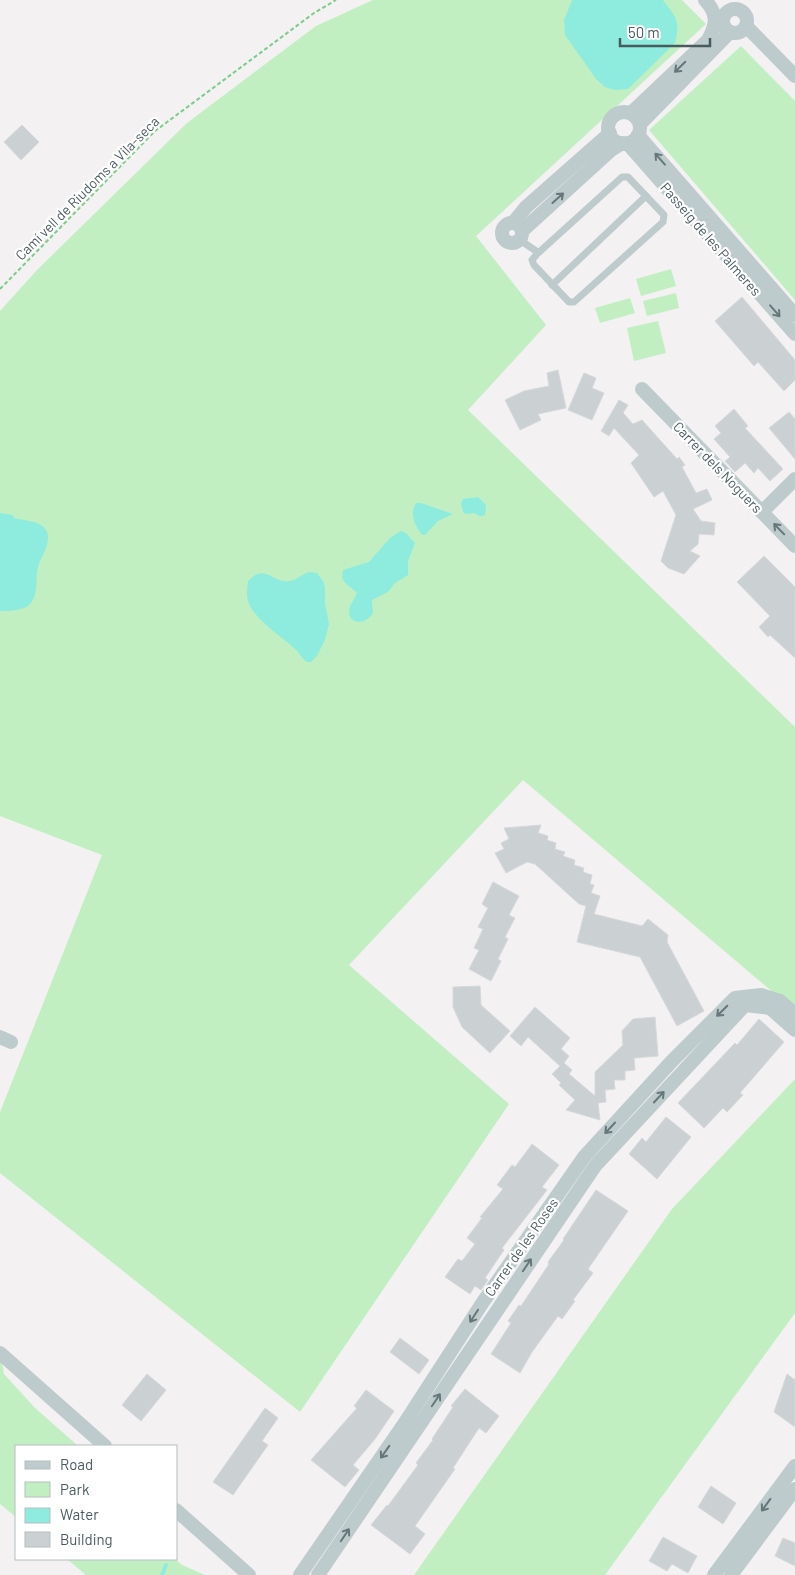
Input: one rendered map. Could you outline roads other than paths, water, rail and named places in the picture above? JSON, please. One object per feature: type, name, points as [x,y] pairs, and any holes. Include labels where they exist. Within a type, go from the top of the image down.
[{"type":"street","points":[[714,3],[744,14],[747,22],[746,26],[738,33],[727,28],[714,3]]},
{"type":"street","points":[[632,132],[621,112],[615,115],[609,124],[610,133],[617,141],[632,132],[708,40],[714,29],[714,3]]},
{"type":"street","points":[[518,231],[632,132],[727,28],[726,14],[734,10]]},
{"type":"street","points":[[746,26],[795,76]]},
{"type":"street","name":"Passeig de les Palmeres","points":[[632,132],[795,315]]},
{"type":"street","name":"Passeig de les Palmeres","points":[[632,132],[795,334]]},
{"type":"street","points":[[518,231],[526,207],[610,133]]},
{"type":"street","name":"Carrer dels Noguers","points":[[642,388],[795,546]]},
{"type":"street","points":[[762,512],[795,479]]},
{"type":"street","name":"Carrer de les Roses","points":[[300,1575],[584,1157],[672,1061],[735,998],[761,995],[780,1001],[795,1014]]},
{"type":"street","name":"Carrer de les Roses","points":[[318,1575],[595,1166],[746,1005],[770,1008],[795,1030]]},
{"type":"street","points":[[0,1353],[104,1445]]},
{"type":"street","points":[[714,1575],[795,1466]]},
{"type":"street","points":[[731,1575],[795,1489]]},
{"type":"street","points":[[178,1512],[249,1575]]},
{"type":"lane","points":[[628,176],[646,196],[664,215],[663,222],[574,302],[569,302],[534,265],[532,260],[537,254],[622,177],[628,176]]},
{"type":"lane","points":[[552,285],[646,196]]},
{"type":"lane","points":[[518,231],[537,254]]},
{"type":"water","points":[[572,0],[663,0],[676,20],[675,43],[628,89],[615,90],[605,87],[596,79],[565,35],[564,20]]},
{"type":"water","points":[[478,497],[486,505],[485,515],[480,516],[475,513],[466,514],[463,512],[461,503],[463,499]]},
{"type":"water","points":[[416,503],[453,514],[438,521],[425,535],[422,535],[417,528],[413,516]]},
{"type":"water","points":[[0,513],[13,515],[14,518],[40,524],[48,535],[47,545],[37,571],[35,596],[30,604],[16,610],[0,611]]},
{"type":"water","points":[[401,531],[406,533],[415,543],[408,561],[408,575],[395,583],[388,592],[372,600],[373,613],[370,617],[359,622],[352,620],[349,612],[357,593],[344,581],[343,570],[369,562],[390,538]]},
{"type":"water","points":[[309,572],[317,573],[323,581],[329,624],[325,640],[317,656],[311,662],[307,662],[257,616],[249,604],[247,593],[248,581],[260,573],[278,580],[290,581]]},
{"type":"waterway","points":[[162,1575],[166,1565]]}]
